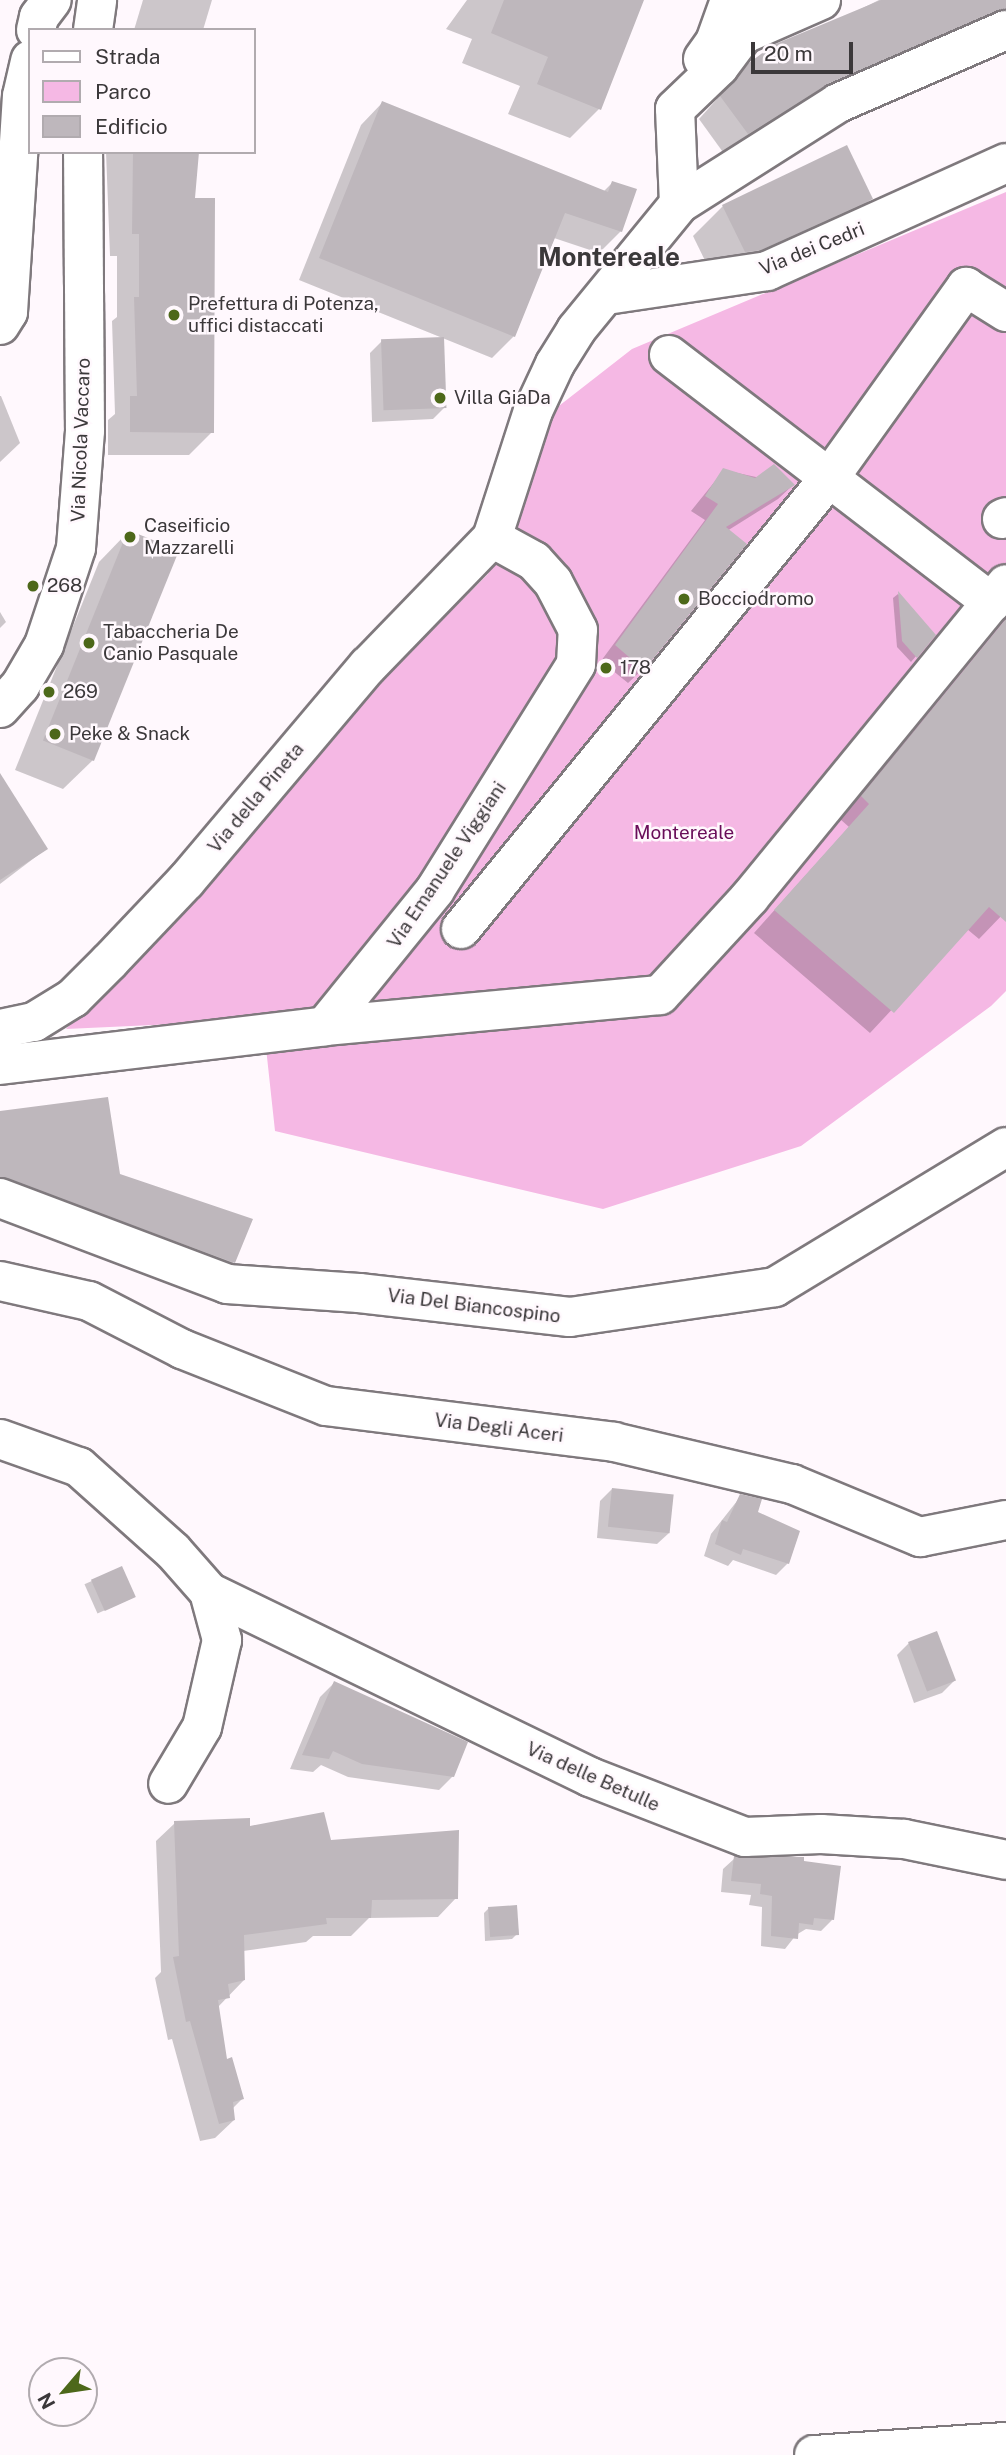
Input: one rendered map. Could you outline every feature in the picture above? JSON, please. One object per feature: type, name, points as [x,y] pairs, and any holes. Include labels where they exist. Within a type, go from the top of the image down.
[{"type":"street","points":[[36,28],[39,17],[52,0]]},
{"type":"street","points":[[93,28],[97,0]]},
{"type":"street","points":[[679,204],[675,109],[711,76],[738,17],[769,0]]},
{"type":"street","points":[[738,17],[821,0]]},
{"type":"street","points":[[492,538],[533,411],[555,364],[576,330],[679,204],[838,103],[1006,30]]},
{"type":"street","points":[[0,325],[8,312],[22,96],[28,69]]},
{"type":"street","name":"Via Nicola Vaccaro","points":[[0,708],[20,685],[44,645],[76,548],[85,431],[83,154]]},
{"type":"street","name":"Via dei Cedri","points":[[607,295],[767,271],[1006,163]]},
{"type":"street","points":[[461,929],[830,477],[966,287],[1006,312]]},
{"type":"street","points":[[0,1065],[252,1038],[326,1026],[660,995],[750,897],[999,594],[830,477],[669,355]]},
{"type":"street","name":"Via Emanuele Viggiani","points":[[326,1026],[435,890],[576,664],[578,630],[553,582],[534,561],[492,538]]},
{"type":"street","name":"Via della Pineta","points":[[0,1029],[44,1016],[73,998],[186,881],[368,666],[492,538]]},
{"type":"street","name":"Via Del Biancospino","points":[[0,1198],[227,1284],[359,1293],[570,1317],[775,1287],[1006,1147]]},
{"type":"street","name":"Via Degli Aceri","points":[[0,1281],[89,1301],[182,1349],[326,1406],[614,1442],[792,1484],[919,1537],[1006,1520]]},
{"type":"street","name":"Via delle Betulle","points":[[0,1439],[79,1467],[173,1551],[209,1592],[590,1777],[745,1837],[821,1834],[904,1839],[1006,1860]]},
{"type":"street","name":"Via delle Betulle","points":[[168,1784],[202,1727],[222,1640],[209,1592]]},
{"type":"street","points":[[814,2455],[1006,2442]]},
{"type":"green space","name":"Montereale","points":[[1006,192],[1006,991],[991,1006],[801,1146],[603,1209],[275,1131],[263,1020],[66,1029],[369,693],[488,574],[555,409],[632,349]]},
{"type":"building","points":[[504,0],[644,0],[601,110],[537,84],[548,57],[491,33]]},
{"type":"building","points":[[881,0],[1006,0],[1006,9],[829,83],[748,134],[720,96],[749,63],[773,45]]},
{"type":"building","points":[[382,101],[608,192],[612,181],[637,189],[622,232],[565,213],[515,337],[319,258]]},
{"type":"building","points":[[847,145],[873,199],[761,250],[745,252],[722,205]]},
{"type":"building","name":"Prefettura di Potenza, uffici distaccati","points":[[133,154],[199,154],[195,198],[215,198],[214,433],[130,432],[130,396],[137,396],[134,297],[139,297],[139,234],[132,234]]},
{"type":"building","points":[[444,337],[446,408],[384,410],[381,339]]},
{"type":"building","name":"Bocciodromo","points":[[774,464],[795,485],[726,527],[747,544],[644,670],[615,645],[718,504],[705,496],[723,468],[755,478]]},
{"type":"building","points":[[128,530],[179,551],[94,761],[43,740]]},
{"type":"building","points":[[898,591],[936,635],[917,658],[902,641]]},
{"type":"building","points":[[1006,619],[1006,922],[989,907],[894,1013],[774,910],[869,804],[861,796]]},
{"type":"building","points":[[0,773],[48,849],[0,880]]},
{"type":"building","points":[[108,1097],[120,1174],[253,1219],[235,1263],[0,1177],[0,1111]]},
{"type":"building","points":[[612,1488],[674,1494],[670,1533],[608,1527]]},
{"type":"building","points":[[740,1494],[762,1499],[758,1512],[800,1531],[789,1564],[743,1549],[741,1555],[715,1544],[722,1520],[727,1522]]},
{"type":"building","points":[[122,1566],[136,1597],[105,1611],[91,1580]]},
{"type":"building","points":[[937,1631],[956,1680],[927,1692],[908,1642]]},
{"type":"building","points":[[334,1681],[468,1742],[454,1777],[362,1764],[333,1751],[329,1759],[302,1755]]},
{"type":"building","points":[[324,1812],[331,1840],[459,1830],[458,1899],[372,1900],[371,1918],[326,1918],[327,1924],[244,1935],[245,1980],[228,1984],[230,1998],[218,2000],[227,2059],[232,2057],[244,2099],[233,2102],[235,2120],[219,2124],[190,2021],[186,2022],[173,1957],[179,1956],[174,1821],[250,1818],[250,1826]]},
{"type":"building","points":[[734,1856],[804,1857],[804,1861],[841,1866],[834,1920],[814,1918],[813,1925],[799,1923],[798,1939],[771,1936],[772,1896],[760,1894],[761,1884],[731,1881]]},
{"type":"building","points":[[517,1905],[519,1935],[490,1937],[488,1907]]},
{"type":"place","name":"Prefettura di Potenza, uffici distaccati","points":[[174,315]]},
{"type":"place","name":"Villa GiaDa","points":[[440,398]]},
{"type":"place","name":"Caseificio Mazzarelli","points":[[130,537]]},
{"type":"place","name":"268","points":[[33,586]]},
{"type":"place","name":"Bocciodromo","points":[[684,599]]},
{"type":"place","name":"Tabaccheria De Canio Pasquale","points":[[89,643]]},
{"type":"place","name":"178","points":[[606,668]]},
{"type":"place","name":"269","points":[[49,692]]},
{"type":"place","name":"Peke & Snack","points":[[55,734]]},
{"type":"district","name":"Montereale","points":[[609,257]]}]
